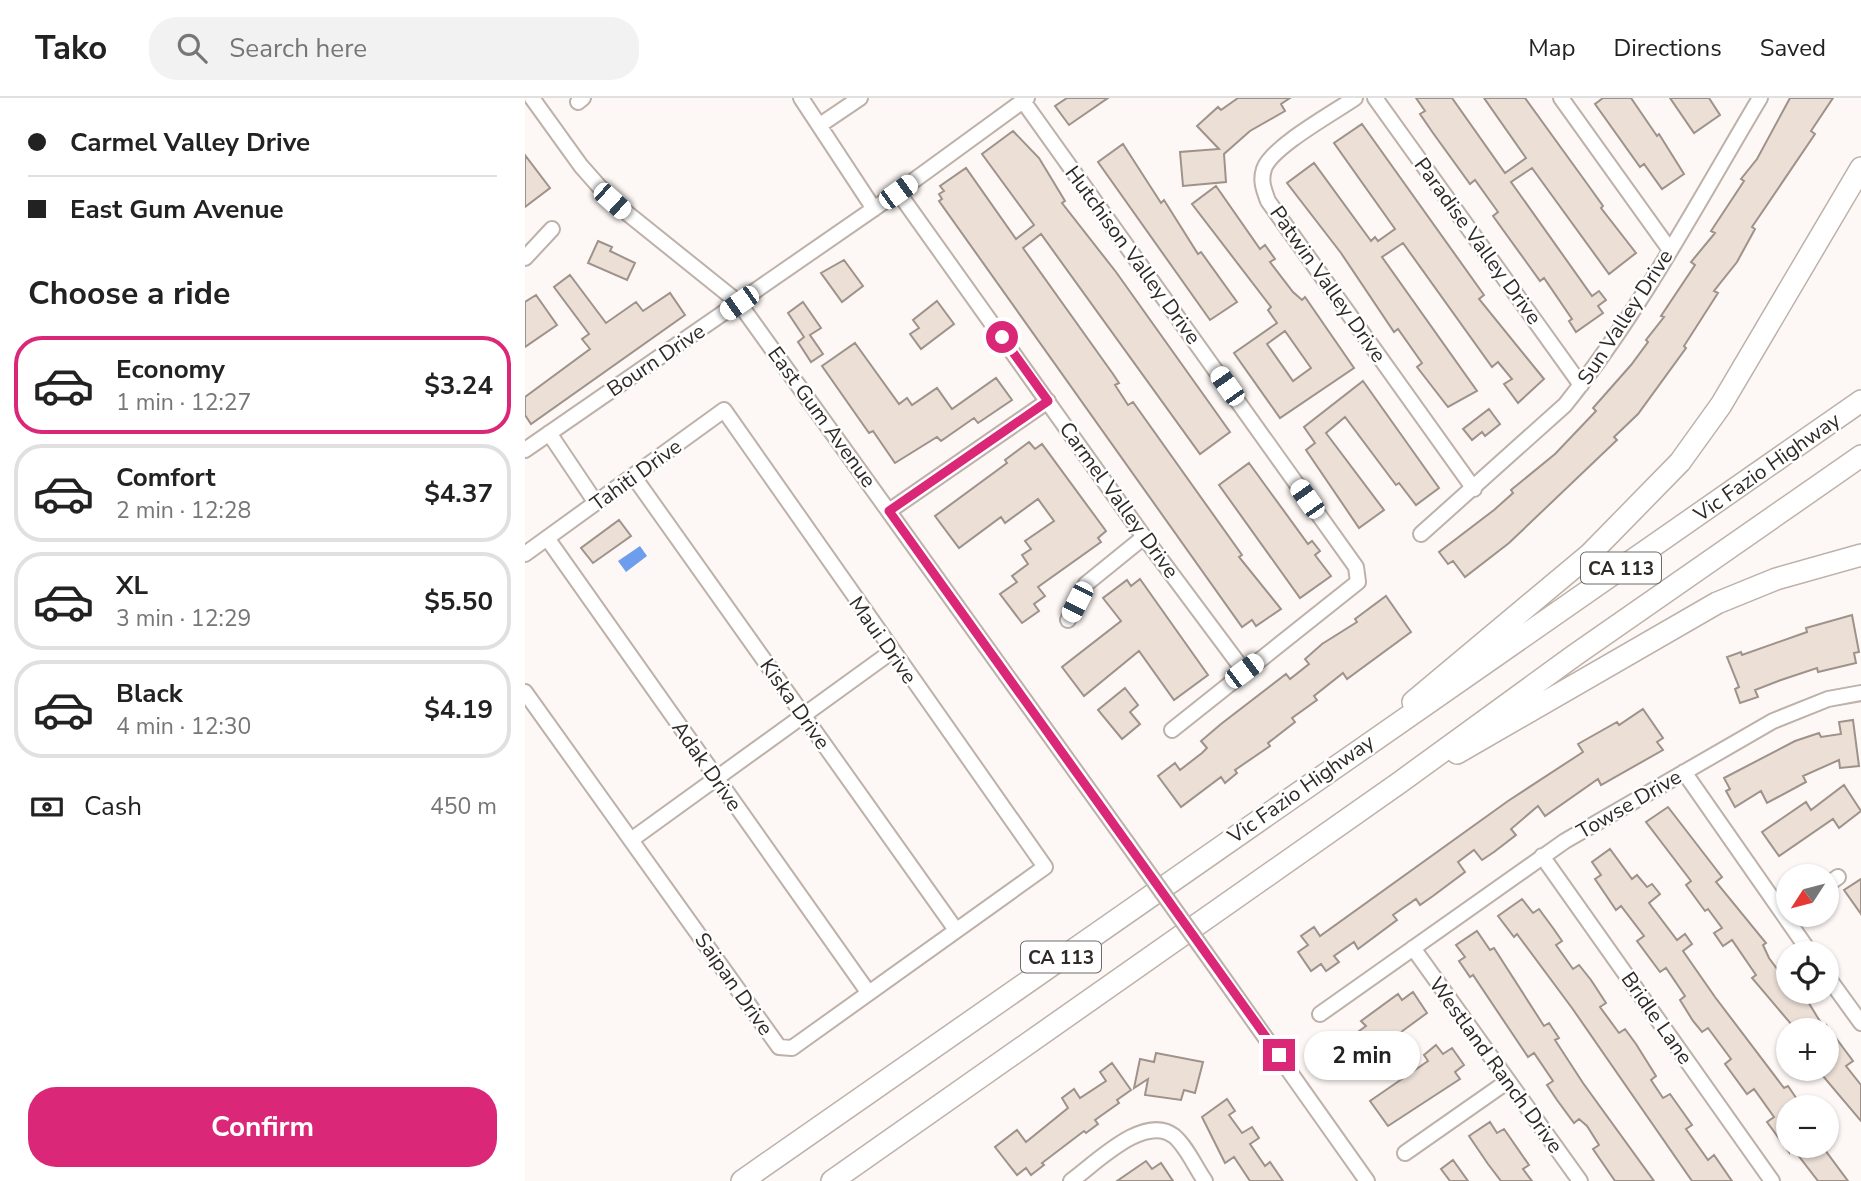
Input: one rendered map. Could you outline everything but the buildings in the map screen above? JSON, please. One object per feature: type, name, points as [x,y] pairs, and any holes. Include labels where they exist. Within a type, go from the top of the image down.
[{"type":"highway","points":[[1380,734],[1434,682],[1590,554],[1680,462],[1721,405],[1861,168]]},
{"type":"highway","name":"Vic Fazio Highway","points":[[742,1181],[1861,401]]},
{"type":"highway","name":"Vic Fazio Highway","points":[[832,1181],[1399,783],[1575,654],[1861,456]]},
{"type":"highway","points":[[1399,783],[1445,760],[1717,603],[1776,579],[1861,555]]},
{"type":"street","name":"East Gum Avenue","points":[[532,98],[581,166],[612,201],[739,303],[1367,1181]]},
{"type":"street","points":[[801,98],[874,209]]},
{"type":"street","points":[[820,125],[860,98]]},
{"type":"street","name":"Patwin Valley Drive","points":[[1355,98],[1276,153],[1264,166],[1262,182],[1268,201],[1474,489]]},
{"type":"street","name":"Paradise Valley Drive","points":[[1375,98],[1581,385]]},
{"type":"street","points":[[1561,98],[1669,250]]},
{"type":"street","points":[[1743,98],[1756,104]]},
{"type":"street","name":"Bourn Drive","points":[[525,450],[874,209],[1025,99]]},
{"type":"street","name":"Hutchison Valley Drive","points":[[1025,99],[1356,567],[1358,582],[1244,671]]},
{"type":"street","name":"Sun Valley Drive","points":[[1421,534],[1565,405],[1581,385],[1612,345],[1756,104]]},
{"type":"street","name":"Carmel Valley Drive","points":[[898,192],[1144,537],[1244,671]]},
{"type":"street","points":[[525,258],[552,229]]},
{"type":"street","points":[[889,511],[1048,401]]},
{"type":"street","name":"Tahiti Drive","points":[[547,538],[724,410]]},
{"type":"street","name":"Maui Drive","points":[[724,410],[891,652],[1045,867]]},
{"type":"street","points":[[549,433],[596,503]]},
{"type":"street","name":"Kiska Drive","points":[[634,477],[956,930]]},
{"type":"street","points":[[1068,620],[1086,584],[1144,537]]},
{"type":"street","points":[[525,554],[547,538]]},
{"type":"street","name":"Adak Drive","points":[[547,538],[868,992]]},
{"type":"street","points":[[631,840],[891,652]]},
{"type":"street","points":[[1172,730],[1244,671]]},
{"type":"street","name":"Saipan Drive","points":[[525,692],[779,1047],[792,1048],[1045,867]]},
{"type":"street","name":"Towse Drive","points":[[1320,1014],[1542,856],[1684,772],[1800,708],[1861,693]]},
{"type":"street","points":[[1684,772],[1776,900]]},
{"type":"street","name":"Bridle Lane","points":[[1542,856],[1772,1181]]},
{"type":"street","name":"Westland Ranch Drive","points":[[1413,948],[1580,1181]]},
{"type":"street","points":[[1839,993],[1861,1023]]},
{"type":"street","points":[[1405,1153],[1507,1081]]},
{"type":"street","points":[[1071,1181],[1129,1136],[1157,1129],[1173,1136],[1205,1181]]},
{"type":"water","points":[[640,546],[647,556],[626,572],[618,561]]},
{"type":"route","points":[[1002,337],[1048,401],[889,511],[1279,1055]]}]
